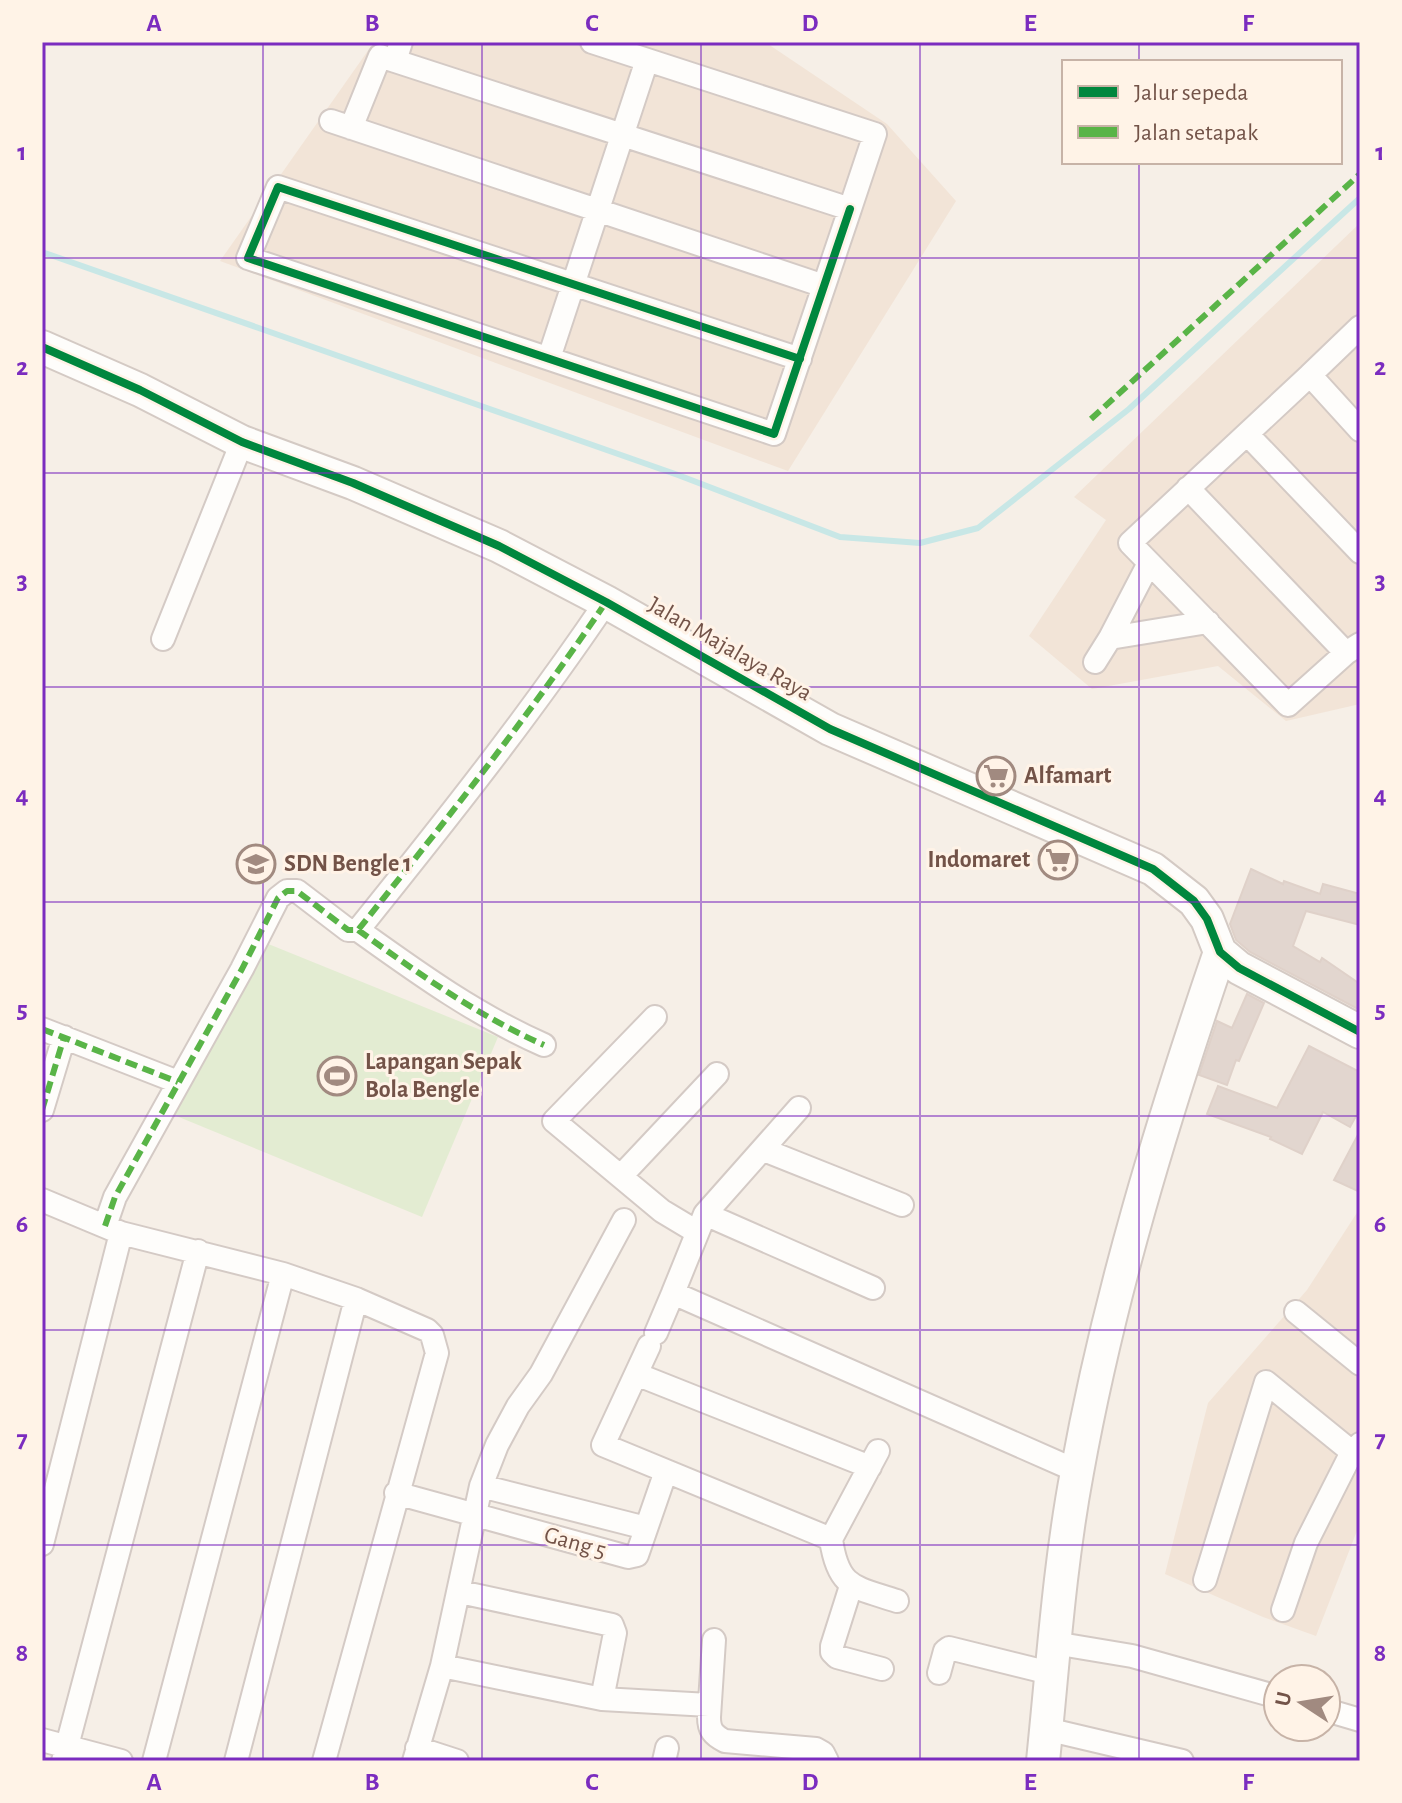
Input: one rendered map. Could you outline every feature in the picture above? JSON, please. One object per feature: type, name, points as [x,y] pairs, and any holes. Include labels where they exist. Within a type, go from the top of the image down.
[{"type":"street","points":[[592,42],[875,134],[800,359],[774,434],[248,258],[278,187],[800,359]]},
{"type":"street","points":[[824,286],[341,125],[380,56],[398,52],[623,135],[850,209]]},
{"type":"street","points":[[549,358],[647,60]]},
{"type":"street","points":[[1188,488],[1353,648],[1288,705],[1130,543],[1188,488],[1310,375],[1360,327]]},
{"type":"street","name":"Jalan Majalaya Raya","points":[[42,347],[140,390],[242,442],[429,514],[499,546],[606,602],[830,729],[1153,869],[1194,901],[1207,919],[1220,952]]},
{"type":"street","points":[[1310,375],[1360,430]]},
{"type":"street","points":[[1247,434],[1360,552]]},
{"type":"street","points":[[163,639],[242,442]]},
{"type":"street","points":[[1095,662],[1149,563]]},
{"type":"street","points":[[358,930],[477,782],[606,602]]},
{"type":"street","points":[[1110,638],[1208,622]]},
{"type":"street","points":[[42,1544],[113,1230],[115,1197],[281,894],[297,891],[348,930],[358,930],[477,1011],[544,1045]]},
{"type":"street","points":[[1182,1761],[1045,1745],[1052,1658],[1077,1471],[1120,1277],[1170,1104],[1220,952],[1256,979],[1360,1032]]},
{"type":"street","points":[[655,1017],[554,1121],[662,1211],[873,1288]]},
{"type":"street","points":[[42,1029],[178,1082]]},
{"type":"street","points":[[42,1110],[64,1037]]},
{"type":"street","points":[[621,1176],[717,1074]]},
{"type":"street","points":[[799,1108],[701,1223],[653,1339],[603,1445],[831,1539]]},
{"type":"street","points":[[764,1150],[902,1205]]},
{"type":"street","points":[[42,1200],[113,1230],[283,1274],[356,1299],[427,1330],[436,1344],[435,1361],[324,1761]]},
{"type":"street","points":[[457,1761],[416,1754],[460,1592],[481,1486],[497,1445],[518,1406],[541,1374],[624,1220]]},
{"type":"street","points":[[65,1754],[198,1251]]},
{"type":"street","points":[[154,1761],[283,1274]]},
{"type":"street","points":[[673,1293],[1077,1471]]},
{"type":"street","points":[[236,1761],[356,1299]]},
{"type":"street","points":[[1296,1312],[1360,1364]]},
{"type":"street","points":[[636,1374],[874,1459],[831,1539],[836,1565],[851,1586],[897,1601]]},
{"type":"street","points":[[1205,1580],[1266,1382],[1356,1448],[1306,1543],[1283,1610]]},
{"type":"street","name":"Gang 5","points":[[475,1514],[628,1557],[637,1555],[666,1471]]},
{"type":"street","points":[[481,1486],[646,1528]]},
{"type":"street","points":[[396,1493],[475,1514]]},
{"type":"street","points":[[851,1586],[832,1652],[837,1657],[882,1669]]},
{"type":"street","points":[[460,1592],[612,1625],[615,1633],[602,1699]]},
{"type":"street","points":[[714,1640],[709,1727],[715,1736],[744,1752],[816,1749],[823,1753],[827,1761]]},
{"type":"street","points":[[939,1673],[945,1651],[949,1648],[1052,1658],[1132,1656],[1262,1693]]},
{"type":"street","points":[[442,1666],[602,1699],[709,1705]]},
{"type":"street","points":[[42,1740],[65,1754],[121,1761]]},
{"type":"shaded area","points":[[374,42],[765,42],[887,124],[956,201],[788,471],[220,261]]},
{"type":"shaded area","points":[[1360,223],[1360,704],[1286,721],[1218,666],[1092,689],[1029,636],[1106,520],[1074,497]]},
{"type":"shaded area","points":[[1360,1208],[1360,1523],[1316,1636],[1263,1617],[1165,1574],[1208,1403],[1307,1290]]},
{"type":"green space","name":"Lapangan Sepak Bola Bengle","points":[[256,939],[498,1037],[422,1217],[174,1115]]},
{"type":"building","points":[[1251,869],[1283,884],[1284,881],[1320,894],[1323,884],[1360,894],[1360,925],[1306,911],[1293,946],[1320,962],[1322,958],[1360,984],[1360,1010],[1250,952],[1236,940],[1230,924]]},
{"type":"building","points":[[1247,994],[1264,1003],[1227,1085],[1199,1075],[1217,1021],[1232,1028]]},
{"type":"building","points":[[1309,1046],[1360,1072],[1360,1109],[1350,1127],[1323,1112],[1302,1154],[1271,1137],[1207,1114],[1218,1086],[1277,1108]]},
{"type":"building","points":[[1360,1131],[1360,1192],[1334,1180]]},
{"type":"waterway","points":[[42,252],[678,475],[840,537],[920,543],[978,528],[1129,409],[1360,198]]},
{"type":"marked path","points":[[1091,419],[1360,174]]},
{"type":"marked path","points":[[105,1226],[115,1197],[278,898],[287,891],[297,891],[348,930],[358,930],[516,728],[606,602]]},
{"type":"marked path","points":[[358,930],[471,1007],[544,1045]]},
{"type":"marked path","points":[[42,1029],[178,1082]]},
{"type":"marked path","points":[[42,1110],[64,1037]]},
{"type":"cycle path","points":[[800,359],[278,187],[248,258],[774,434],[793,378],[802,350],[850,209]]},
{"type":"cycle path","points":[[42,347],[140,390],[242,442],[353,483],[499,546],[606,602],[830,729],[1153,869],[1194,901],[1207,919],[1220,952],[1239,968],[1360,1032]]},
{"type":"place","name":"Alfamart","points":[[996,776]]},
{"type":"place","name":"Indomaret","points":[[1058,860]]},
{"type":"place","name":"SDN Bengle 1","points":[[256,864]]},
{"type":"place","name":"Lapangan Sepak Bola Bengle","points":[[337,1076]]}]
